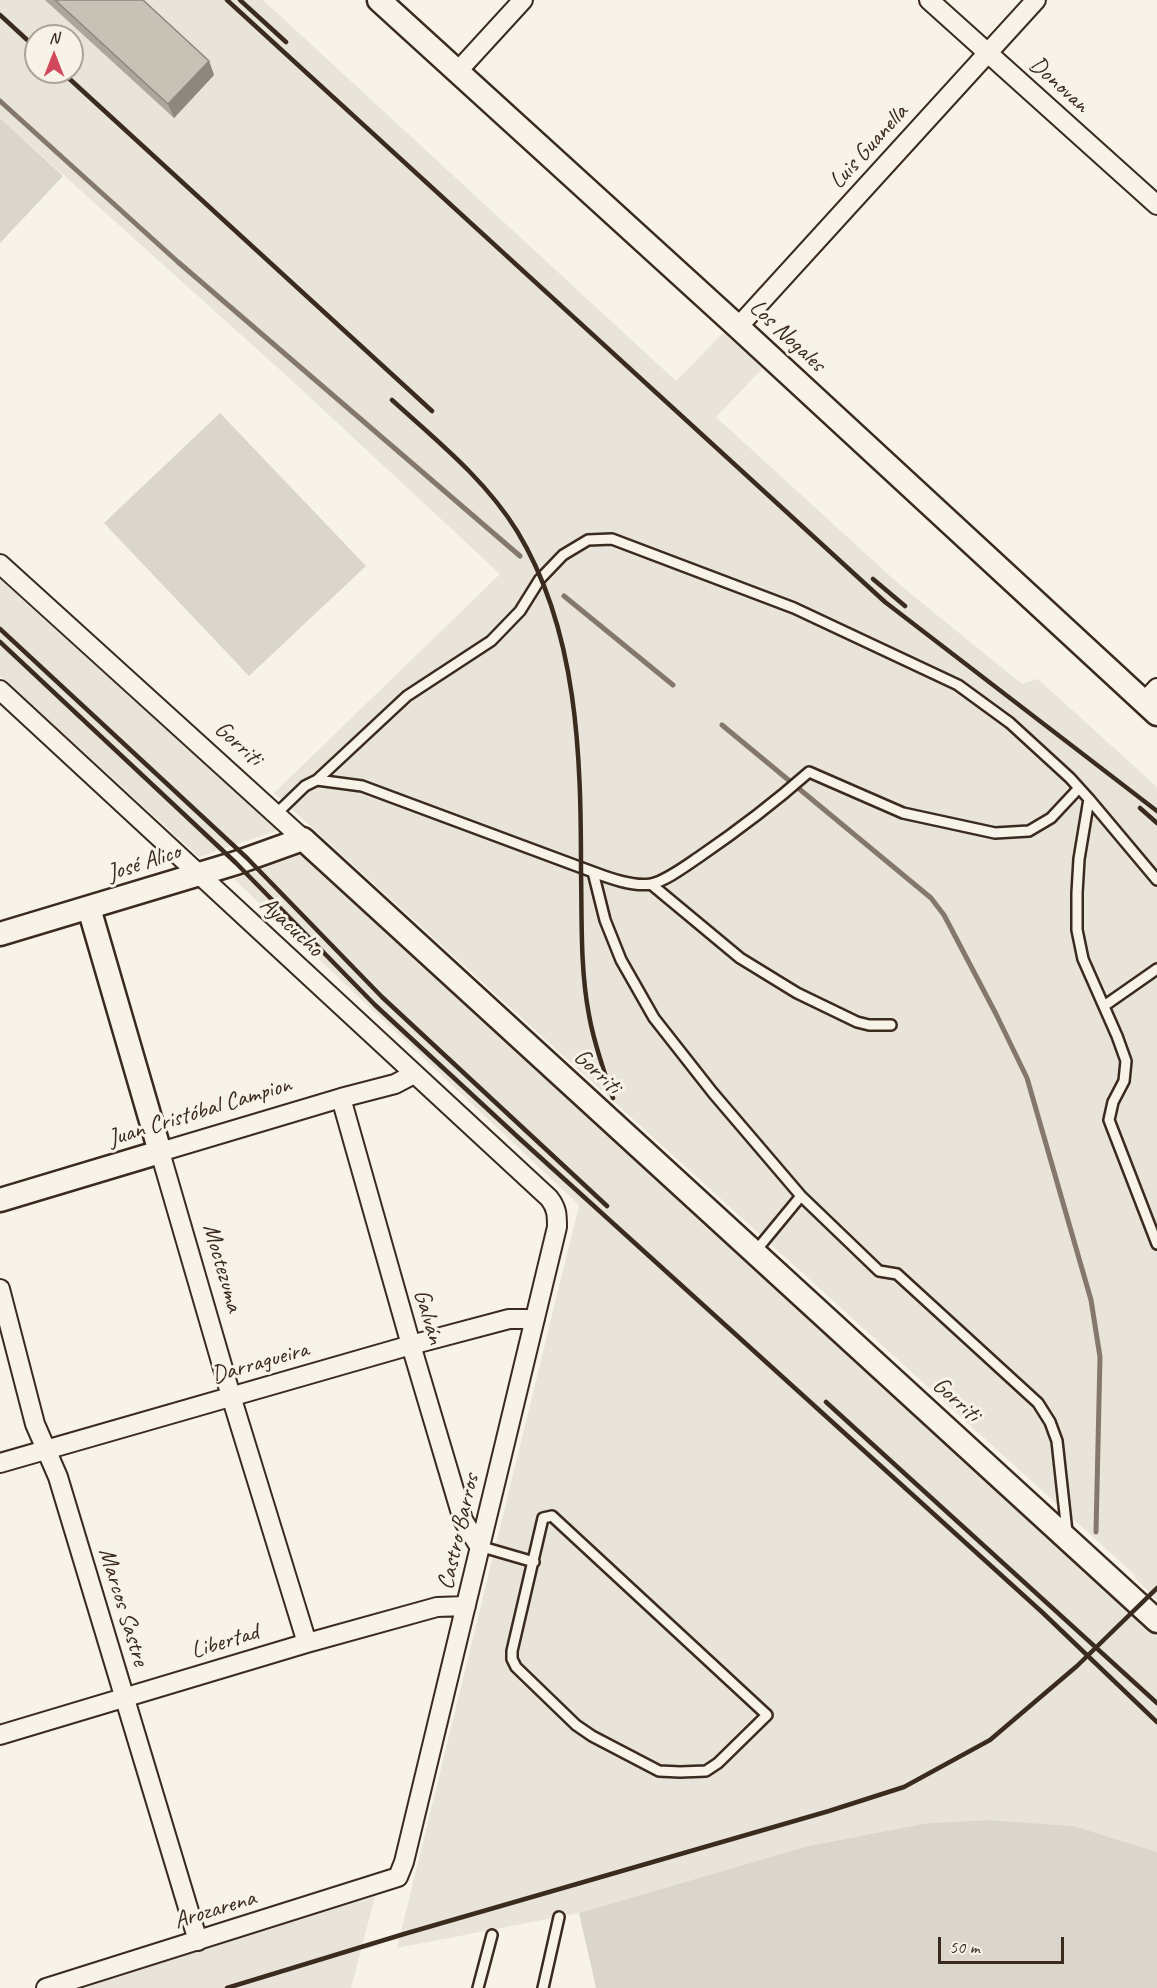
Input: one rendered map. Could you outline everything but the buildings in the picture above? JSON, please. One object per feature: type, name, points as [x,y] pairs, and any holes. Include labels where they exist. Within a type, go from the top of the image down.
[{"type":"street","name":"Los Nogales","points":[[379,0],[1153,701]]},
{"type":"street","points":[[457,72],[522,0]]},
{"type":"street","name":"Donovan","points":[[929,0],[1157,205]]},
{"type":"street","name":"Luis Guanella","points":[[738,327],[1036,0]]},
{"type":"street","name":"Gorriti","points":[[0,564],[1157,1621]]},
{"type":"street","name":"Ayacucho","points":[[0,690],[549,1198]]},
{"type":"street","name":"José Alico","points":[[0,934],[198,874],[303,839]]},
{"type":"street","name":"Moctezuma","points":[[89,908],[231,1396],[307,1643]]},
{"type":"street","name":"Juan Cristóbal Campion","points":[[0,1200],[395,1084],[414,1074]]},
{"type":"street","name":"Galván","points":[[341,1098],[463,1520],[479,1546]]},
{"type":"street","name":"Castro Barros","points":[[398,1877],[404,1862],[557,1227],[557,1213],[549,1198]]},
{"type":"street","name":"Marcos Sastre","points":[[0,1289],[35,1424],[58,1478],[198,1941]]},
{"type":"street","name":"Darragueira","points":[[0,1464],[45,1449],[411,1345],[509,1319],[535,1319]]},
{"type":"street","name":"Libertad","points":[[0,1735],[307,1643],[437,1607],[466,1606]]},
{"type":"street","name":"Arozarena","points":[[46,1988],[398,1877]]},
{"type":"lane","points":[[275,814],[305,786],[317,780],[407,696],[491,641],[520,611],[540,579],[563,555],[588,540],[612,539],[794,608],[958,685],[1010,723],[1079,788],[1157,880]]},
{"type":"lane","points":[[651,884],[679,870],[709,850],[808,772],[903,813],[995,833],[1029,831],[1051,818],[1079,788]]},
{"type":"lane","points":[[317,780],[362,786],[610,878],[651,884],[740,958],[797,993],[857,1022],[869,1025],[891,1025]]},
{"type":"lane","points":[[1089,799],[1079,859],[1077,930],[1083,959],[1126,1061],[1124,1081],[1113,1102],[1109,1120],[1157,1244]]},
{"type":"lane","points":[[593,872],[604,920],[621,960],[654,1018],[713,1093],[801,1196],[879,1271],[897,1274],[1038,1402],[1050,1422],[1057,1441],[1067,1539]]},
{"type":"lane","points":[[1104,1006],[1157,969]]},
{"type":"lane","points":[[754,1252],[801,1196]]},
{"type":"lane","points":[[552,1516],[766,1715],[718,1763],[706,1771],[659,1771],[592,1736],[576,1725],[516,1667],[512,1659],[534,1562],[543,1518],[552,1516]]},
{"type":"lane","points":[[479,1546],[534,1562]]},
{"type":"lane","points":[[543,1988],[559,1917]]},
{"type":"lane","points":[[478,1988],[492,1935]]},
{"type":"shaded area","points":[[0,0],[263,0],[676,381],[724,332],[763,368],[716,417],[900,585],[1022,684],[1038,679],[1157,787],[1157,1600],[1135,1578],[1136,1576],[274,793],[500,574],[289,378],[0,118]]},
{"type":"shaded area","points":[[0,118],[63,176],[0,243]]},
{"type":"shaded area","points":[[220,413],[366,566],[249,676],[104,523]]},
{"type":"shaded area","points":[[0,577],[279,830],[199,857],[0,676]]},
{"type":"shaded area","points":[[301,854],[1157,1637],[1157,1852],[1074,1826],[989,1820],[928,1823],[808,1846],[579,1913],[397,1948],[579,1205],[234,879]]},
{"type":"shaded area","points":[[989,1820],[1074,1826],[1157,1852],[1157,1988],[596,1988],[579,1913],[808,1846],[928,1823]]},
{"type":"shaded area","points":[[375,1897],[351,1988],[65,1988]]},
{"type":"waterway","points":[[0,101],[178,262],[520,556]]},
{"type":"waterway","points":[[564,596],[673,685]]},
{"type":"waterway","points":[[722,725],[931,898],[944,915],[1027,1078],[1091,1300],[1100,1357],[1096,1532]]},
{"type":"railway","points":[[227,0],[885,602],[1157,811]]},
{"type":"railway","points":[[240,0],[286,42]]},
{"type":"railway","points":[[0,15],[24,37]]},
{"type":"railway","points":[[75,84],[432,411]]},
{"type":"railway","points":[[392,400],[459,461],[504,512],[517,531],[537,570],[553,610],[564,652],[577,739],[580,783],[582,943],[586,997],[594,1036],[613,1098]]},
{"type":"railway","points":[[873,579],[905,606]]},
{"type":"railway","points":[[0,629],[247,858],[382,997],[607,1206]]},
{"type":"railway","points":[[0,642],[236,863],[375,1005],[1043,1613],[1157,1722]]},
{"type":"railway","points":[[1140,808],[1157,823]]},
{"type":"railway","points":[[826,1402],[1157,1703]]},
{"type":"railway","points":[[227,1988],[904,1787],[990,1740],[1077,1666],[1157,1588]]}]
